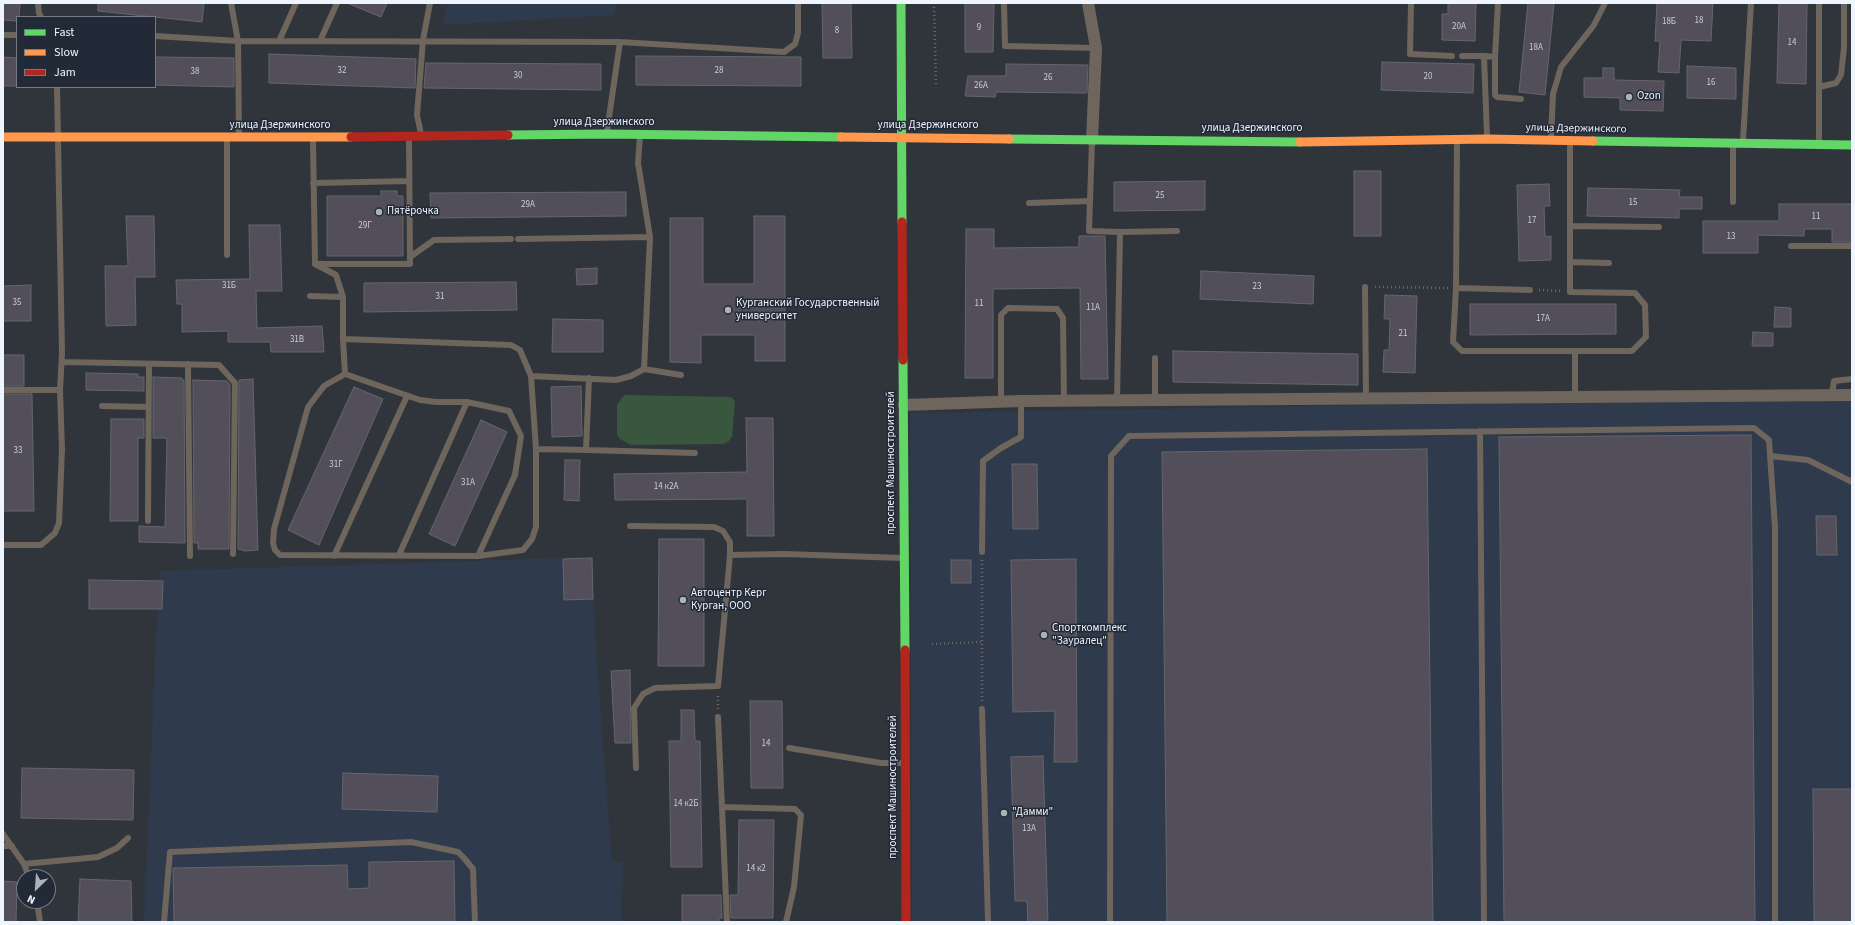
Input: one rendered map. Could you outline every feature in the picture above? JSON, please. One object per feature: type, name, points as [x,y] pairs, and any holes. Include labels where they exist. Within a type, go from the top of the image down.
[{"type":"main road","name":"проспект Машиностроителей","points":[[901,3],[906,922]]},
{"type":"main road","name":"улица Дзержинского","points":[[3,137],[313,138],[607,134],[1288,142],[1487,139],[1852,145]]},
{"type":"street","points":[[1088,3],[1096,48],[1092,140]]},
{"type":"street","points":[[904,405],[1021,401],[1852,395]]},
{"type":"lane","points":[[38,3],[38,13],[40,16]]},
{"type":"lane","points":[[231,3],[238,41],[239,138]]},
{"type":"lane","points":[[279,41],[296,3]]},
{"type":"lane","points":[[320,41],[337,3]]},
{"type":"lane","points":[[421,136],[417,115],[423,40],[430,3]]},
{"type":"lane","points":[[156,36],[238,41],[423,40],[620,42],[784,52],[795,44],[798,3]]},
{"type":"lane","points":[[1004,3],[1005,46],[1096,48]]},
{"type":"lane","points":[[1410,3],[1410,54],[1452,56]]},
{"type":"lane","points":[[1498,3],[1495,57],[1496,95],[1497,97],[1521,100]]},
{"type":"lane","points":[[1551,141],[1553,94],[1561,67],[1594,25],[1605,3]]},
{"type":"lane","points":[[1733,202],[1751,3]]},
{"type":"lane","points":[[1819,3],[1819,145]]},
{"type":"lane","points":[[1818,87],[1836,83],[1841,75],[1844,48],[1844,3]]},
{"type":"lane","points":[[3,35],[16,35]]},
{"type":"lane","points":[[607,134],[620,42]]},
{"type":"lane","points":[[1462,56],[1495,57]]},
{"type":"lane","points":[[1484,56],[1487,139]]},
{"type":"lane","points":[[3,544],[41,545],[55,533],[59,523],[62,449],[60,390],[62,362],[57,88]]},
{"type":"lane","points":[[640,135],[638,163],[650,237],[644,369]]},
{"type":"lane","points":[[315,264],[410,264],[409,136]]},
{"type":"lane","points":[[227,138],[227,255]]},
{"type":"lane","points":[[313,138],[315,264]]},
{"type":"lane","points":[[1092,140],[1089,231],[1177,231]]},
{"type":"lane","points":[[1458,140],[1454,342],[1462,351],[1632,351],[1646,337],[1645,305],[1635,294],[1570,292],[1570,141]]},
{"type":"lane","points":[[313,183],[409,181]]},
{"type":"lane","points":[[1029,202],[1090,202]]},
{"type":"lane","points":[[1570,226],[1659,227]]},
{"type":"lane","points":[[1117,400],[1120,232]]},
{"type":"lane","points":[[410,257],[434,240],[650,237]]},
{"type":"lane","points":[[1791,246],[1852,246]]},
{"type":"lane","points":[[1570,262],[1608,263]]},
{"type":"lane","points":[[315,264],[336,275],[343,297],[345,374]]},
{"type":"lane","points":[[1365,287],[1366,398]]},
{"type":"lane","points":[[1456,288],[1530,290]]},
{"type":"lane","points":[[310,296],[343,297]]},
{"type":"lane","points":[[1001,402],[1001,315],[1008,308],[1057,309],[1063,318],[1064,401]]},
{"type":"lane","points":[[343,339],[512,344],[520,350],[531,376],[536,449],[536,527],[532,539],[523,550],[478,556],[280,555],[275,550],[273,536],[308,407],[324,386],[345,374],[407,396],[436,402],[467,402],[509,411],[521,436],[514,475],[478,556]]},
{"type":"lane","points":[[1575,352],[1575,398]]},
{"type":"lane","points":[[1155,358],[1155,400]]},
{"type":"lane","points":[[62,362],[219,364],[235,383],[233,554]]},
{"type":"lane","points":[[148,521],[149,364]]},
{"type":"lane","points":[[188,364],[190,556]]},
{"type":"lane","points":[[531,376],[616,380],[631,376],[644,369],[681,375]]},
{"type":"lane","points":[[586,450],[589,378]]},
{"type":"lane","points":[[1832,395],[1834,381],[1852,379]]},
{"type":"lane","points":[[3,390],[60,390]]},
{"type":"lane","points":[[334,556],[407,396]]},
{"type":"lane","points":[[982,552],[982,460],[1021,437],[1021,401]]},
{"type":"lane","points":[[399,555],[467,402]]},
{"type":"lane","points":[[102,406],[148,407]]},
{"type":"lane","points":[[1110,922],[1111,456],[1129,436],[1754,428],[1768,440],[1776,526],[1775,922]]},
{"type":"lane","points":[[1480,432],[1484,922]]},
{"type":"lane","points":[[536,449],[695,453]]},
{"type":"lane","points":[[1770,456],[1808,460],[1852,482]]},
{"type":"lane","points":[[630,526],[714,527],[723,531],[730,542],[718,686],[655,688],[643,694],[634,708],[636,768]]},
{"type":"lane","points":[[730,555],[784,554],[904,558]]},
{"type":"lane","points":[[982,710],[988,922]]},
{"type":"lane","points":[[718,717],[727,922]]},
{"type":"lane","points":[[789,748],[881,763],[906,763]]},
{"type":"lane","points":[[722,807],[795,809],[800,815],[794,888],[786,922]]},
{"type":"lane","points":[[3,834],[26,869]]},
{"type":"lane","points":[[24,864],[98,857],[118,848],[128,838]]},
{"type":"lane","points":[[164,922],[170,852],[411,842],[458,852],[473,869],[475,922]]},
{"type":"lane","points":[[3,846],[12,846]]},
{"type":"lane","points":[[39,909],[40,922]]},
{"type":"path","points":[[934,3],[936,86]]},
{"type":"path","points":[[1365,287],[1456,288]]},
{"type":"path","points":[[1530,290],[1570,292]]},
{"type":"path","points":[[982,552],[982,710]]},
{"type":"path","points":[[932,644],[982,642]]},
{"type":"path","points":[[718,686],[718,717]]},
{"type":"shaded area","points":[[447,3],[615,3],[615,15],[443,25]]},
{"type":"shaded area","points":[[1852,397],[1852,922],[912,922],[910,413]]},
{"type":"shaded area","points":[[592,557],[596,653],[612,862],[623,862],[621,922],[144,922],[159,571]]},
{"type":"green space","points":[[624,395],[731,397],[735,401],[732,437],[728,442],[723,444],[631,445],[620,439],[617,435],[617,405]]},
{"type":"building","points":[[3,3],[20,3],[19,16],[16,16],[16,21],[3,20]]},
{"type":"building","points":[[98,3],[204,3],[202,22],[98,11]]},
{"type":"building","points":[[347,3],[387,3],[381,17]]},
{"type":"building","points":[[822,3],[851,3],[852,58],[823,58]]},
{"type":"building","points":[[965,3],[994,3],[993,52],[965,52]]},
{"type":"building","points":[[1448,3],[1476,3],[1475,41],[1442,40],[1442,14],[1448,14]]},
{"type":"building","points":[[1528,3],[1554,3],[1545,95],[1519,92]]},
{"type":"building","points":[[1657,3],[1713,3],[1711,41],[1681,40],[1679,73],[1658,72],[1660,41],[1655,41]]},
{"type":"building","points":[[1779,3],[1807,3],[1806,84],[1777,83]]},
{"type":"building","points":[[269,54],[416,59],[415,88],[269,83]]},
{"type":"building","points":[[636,56],[801,57],[801,86],[636,85]]},
{"type":"building","points":[[3,57],[16,58],[16,86],[3,86]]},
{"type":"building","points":[[156,57],[234,58],[234,87],[156,85]]},
{"type":"building","points":[[1382,62],[1474,64],[1473,93],[1381,90]]},
{"type":"building","points":[[426,63],[601,64],[601,90],[424,88]]},
{"type":"building","points":[[1006,64],[1088,65],[1087,93],[996,92],[995,97],[965,96],[968,76],[1006,76]]},
{"type":"building","points":[[1687,66],[1736,68],[1736,99],[1687,98]]},
{"type":"building","points":[[1603,68],[1614,68],[1614,80],[1664,81],[1663,111],[1620,110],[1620,98],[1584,97],[1584,78],[1603,78]]},
{"type":"building","points":[[1354,171],[1381,171],[1381,236],[1354,236]]},
{"type":"building","points":[[1205,181],[1205,210],[1114,211],[1114,182]]},
{"type":"building","points":[[1549,184],[1550,206],[1544,206],[1545,237],[1551,236],[1551,260],[1519,261],[1517,185]]},
{"type":"building","points":[[1588,188],[1680,190],[1679,197],[1702,197],[1702,209],[1679,209],[1679,218],[1587,216]]},
{"type":"building","points":[[381,191],[397,191],[397,196],[403,196],[403,256],[327,256],[327,196],[381,196]]},
{"type":"building","points":[[626,192],[626,216],[431,218],[430,193]]},
{"type":"building","points":[[1779,204],[1852,204],[1852,242],[1832,242],[1832,229],[1804,229],[1804,236],[1758,235],[1758,253],[1703,253],[1703,221],[1779,221]]},
{"type":"building","points":[[126,216],[154,216],[155,277],[135,277],[136,325],[106,326],[105,266],[128,266]]},
{"type":"building","name":"Курганский Государственный университет","points":[[754,216],[785,216],[785,361],[755,361],[755,335],[701,335],[701,363],[670,362],[670,218],[703,218],[703,284],[754,284]]},
{"type":"building","points":[[249,225],[280,225],[282,291],[256,291],[257,328],[322,326],[324,352],[271,352],[270,342],[228,342],[228,331],[182,332],[182,304],[177,304],[176,280],[250,279]]},
{"type":"building","points":[[966,229],[994,229],[994,248],[1079,247],[1079,236],[1105,236],[1108,379],[1081,379],[1080,288],[993,289],[993,378],[965,378]]},
{"type":"building","points":[[597,268],[597,284],[577,285],[576,269]]},
{"type":"building","points":[[1201,271],[1314,276],[1313,304],[1200,299]]},
{"type":"building","points":[[516,282],[517,310],[364,312],[364,283]]},
{"type":"building","points":[[31,285],[31,321],[3,321],[3,286]]},
{"type":"building","points":[[1385,295],[1417,296],[1415,373],[1383,372],[1384,350],[1389,350],[1390,319],[1384,319]]},
{"type":"building","points":[[1470,304],[1616,304],[1616,334],[1470,335]]},
{"type":"building","points":[[1775,307],[1791,308],[1791,327],[1774,327]]},
{"type":"building","points":[[553,319],[603,320],[603,352],[552,352]]},
{"type":"building","points":[[1753,332],[1773,333],[1773,346],[1752,346]]},
{"type":"building","points":[[1173,351],[1358,354],[1358,385],[1173,382]]},
{"type":"building","points":[[3,355],[24,355],[24,386],[3,386]]},
{"type":"building","points":[[86,373],[138,374],[138,377],[144,377],[144,391],[86,390]]},
{"type":"building","points":[[153,377],[182,378],[182,380],[184,380],[185,543],[139,542],[139,526],[165,527],[167,438],[153,438]]},
{"type":"building","points":[[253,379],[258,550],[245,551],[238,549],[239,380]]},
{"type":"building","points":[[193,380],[227,381],[230,385],[229,549],[198,549],[198,543],[194,543]]},
{"type":"building","points":[[581,386],[582,436],[552,437],[551,387]]},
{"type":"building","points":[[354,387],[383,399],[319,545],[288,530]]},
{"type":"building","points":[[3,394],[32,394],[34,511],[3,511]]},
{"type":"building","points":[[746,418],[773,418],[774,536],[747,536],[747,499],[615,500],[614,474],[747,472]]},
{"type":"building","points":[[111,419],[144,419],[144,438],[138,438],[138,521],[110,521]]},
{"type":"building","points":[[481,420],[507,432],[455,546],[429,534]]},
{"type":"building","points":[[1751,435],[1755,922],[1504,922],[1499,437]]},
{"type":"building","points":[[1427,449],[1433,922],[1167,922],[1162,452]]},
{"type":"building","points":[[565,460],[580,460],[579,501],[564,500]]},
{"type":"building","points":[[1012,464],[1037,464],[1038,529],[1013,529]]},
{"type":"building","points":[[1816,516],[1836,516],[1837,555],[1817,555]]},
{"type":"building","points":[[659,539],[704,539],[704,666],[658,666]]},
{"type":"building","points":[[592,558],[593,599],[564,600],[563,559]]},
{"type":"building","name":"Спорткомплекс \"Зауралец\"","points":[[1076,559],[1077,762],[1054,762],[1055,711],[1013,712],[1011,560]]},
{"type":"building","points":[[951,560],[971,560],[971,583],[951,583]]},
{"type":"building","points":[[89,580],[163,581],[162,609],[89,609]]},
{"type":"building","points":[[630,670],[631,743],[615,743],[611,671]]},
{"type":"building","points":[[750,701],[782,701],[783,788],[751,788]]},
{"type":"building","points":[[681,710],[694,710],[695,741],[700,741],[702,867],[671,867],[669,741],[681,741]]},
{"type":"building","points":[[1043,756],[1048,922],[1028,922],[1027,901],[1015,901],[1011,757]]},
{"type":"building","points":[[22,768],[134,770],[133,820],[21,818]]},
{"type":"building","points":[[343,773],[438,776],[437,812],[342,809]]},
{"type":"building","points":[[1813,789],[1852,789],[1852,922],[1814,922]]},
{"type":"building","points":[[739,820],[774,820],[773,918],[731,918],[730,895],[738,895]]},
{"type":"building","points":[[454,861],[455,922],[174,922],[173,868],[347,865],[348,889],[369,888],[369,862]]},
{"type":"building","points":[[80,879],[131,881],[132,922],[78,922]]},
{"type":"building","points":[[3,881],[16,882],[16,922],[3,922]]},
{"type":"building","points":[[682,895],[721,895],[722,918],[719,918],[719,922],[682,922]]},
{"type":"traffic: fast","points":[[901,3],[902,222]]},
{"type":"traffic: fast","points":[[508,135],[607,134],[841,137]]},
{"type":"traffic: fast","points":[[1009,139],[1300,142]]},
{"type":"traffic: fast","points":[[1593,141],[1852,145]]},
{"type":"traffic: fast","points":[[903,360],[905,650]]},
{"type":"traffic: slow","points":[[3,137],[351,137]]},
{"type":"traffic: slow","points":[[841,137],[1009,139]]},
{"type":"traffic: slow","points":[[1300,142],[1487,139],[1593,141]]},
{"type":"traffic: jam","points":[[351,137],[508,135]]},
{"type":"traffic: jam","points":[[902,222],[903,360]]},
{"type":"traffic: jam","points":[[905,650],[906,922]]},
{"type":"place","name":"Ozon","points":[[1629,97]]},
{"type":"place","name":"Пятёрочка","points":[[379,212]]},
{"type":"place","name":"Курганский Государственный университет","points":[[728,310]]},
{"type":"place","name":"Автоцентр Керг Курган, ООО","points":[[683,600]]},
{"type":"place","name":"Спорткомплекс \"Зауралец\"","points":[[1044,635]]},
{"type":"place","name":"\"Дамми\"","points":[[1004,813]]}]
